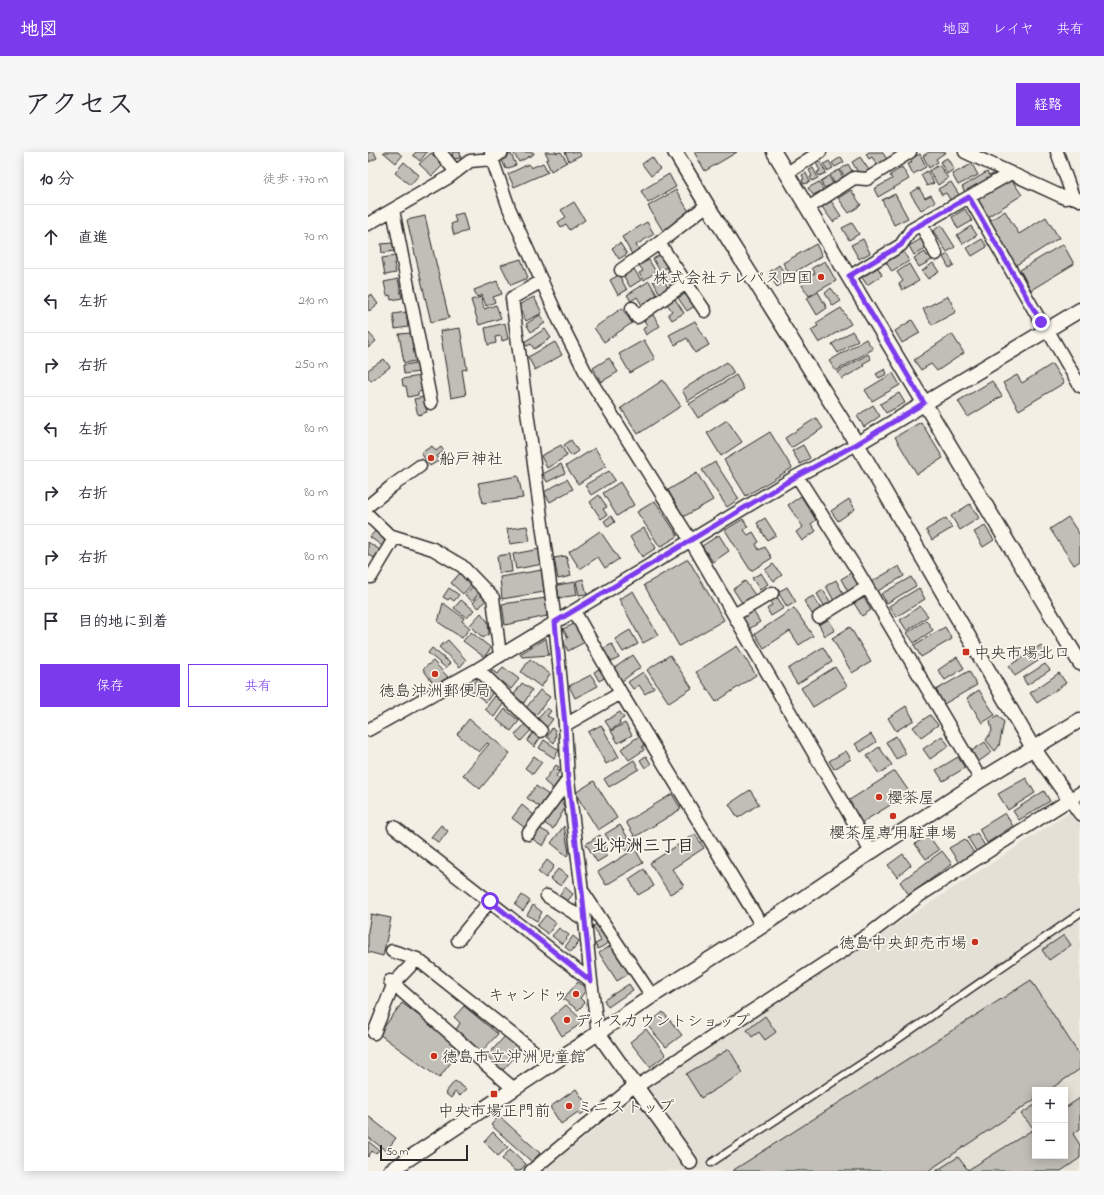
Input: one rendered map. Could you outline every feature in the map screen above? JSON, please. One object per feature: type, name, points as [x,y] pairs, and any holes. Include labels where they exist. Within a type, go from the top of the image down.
[{"type":"street","points":[[440,152],[456,172]]},
{"type":"street","points":[[368,224],[449,177],[470,161],[502,152]]},
{"type":"street","points":[[675,152],[857,444],[1032,748],[1075,796],[1080,814]]},
{"type":"street","points":[[774,152],[1080,663]]},
{"type":"street","points":[[787,173],[820,152]]},
{"type":"street","points":[[808,208],[854,178],[867,179],[910,152]]},
{"type":"street","points":[[965,152],[1066,198],[1077,198],[1057,152]]},
{"type":"street","points":[[491,155],[509,208],[587,375],[691,540],[871,852]]},
{"type":"street","points":[[849,276],[901,245],[911,230],[1011,173]]},
{"type":"street","points":[[969,197],[1080,386]]},
{"type":"street","points":[[621,270],[659,243],[707,205]]},
{"type":"street","points":[[393,210],[431,403]]},
{"type":"street","points":[[921,224],[936,254]]},
{"type":"street","points":[[659,243],[704,312]]},
{"type":"street","points":[[542,281],[512,298],[555,622],[565,725],[568,780],[598,1033],[691,1164]]},
{"type":"street","points":[[632,308],[637,317],[686,283]]},
{"type":"street","points":[[368,730],[478,669],[797,476],[857,444],[1044,326],[1080,310]]},
{"type":"street","points":[[368,506],[392,486],[420,466]]},
{"type":"street","points":[[797,476],[867,587],[981,780]]},
{"type":"street","points":[[368,515],[389,535],[433,549],[462,566],[493,598],[500,656]]},
{"type":"street","points":[[371,577],[395,537]]},
{"type":"street","points":[[819,617],[867,587]]},
{"type":"street","points":[[734,615],[772,593]]},
{"type":"street","points":[[574,611],[762,926]]},
{"type":"street","points":[[478,669],[542,731]]},
{"type":"street","points":[[565,725],[622,693]]},
{"type":"street","points":[[390,1171],[551,1065],[652,996],[762,926],[981,780],[1080,720]]},
{"type":"street","points":[[528,834],[568,780]]},
{"type":"street","points":[[532,1171],[636,1086],[872,932],[919,896],[1075,796]]},
{"type":"street","points":[[394,826],[591,981]]},
{"type":"street","points":[[582,891],[652,996]]},
{"type":"street","points":[[547,896],[585,920]]},
{"type":"street","points":[[458,940],[490,901]]},
{"type":"street","points":[[392,950],[417,959],[551,1065]]},
{"type":"street","points":[[374,1033],[392,982],[417,959]]},
{"type":"street","points":[[392,982],[514,1089]]},
{"type":"lane","points":[[711,1163],[888,1046],[1080,913]]},
{"type":"shaded area","name":"徳島中央卸売市場","points":[[1080,806],[1080,1169],[1077,1171],[543,1171],[659,1078]]},
{"type":"building","points":[[368,152],[374,152],[377,158],[369,162]]},
{"type":"building","points":[[383,152],[398,152],[402,156],[396,163]]},
{"type":"building","points":[[416,152],[427,152],[420,161],[413,155]]},
{"type":"building","points":[[452,152],[460,152],[461,158],[453,159]]},
{"type":"building","points":[[513,152],[533,152],[534,154],[519,162]]},
{"type":"building","points":[[545,152],[561,152],[567,162],[551,171],[546,160],[549,159]]},
{"type":"building","points":[[565,152],[579,152],[581,155],[569,161]]},
{"type":"building","points":[[694,152],[737,152],[705,171]]},
{"type":"building","points":[[869,152],[882,152],[887,159],[878,166],[872,157],[869,159],[866,154]]},
{"type":"building","points":[[929,152],[946,152],[936,159],[938,162],[929,168],[923,156]]},
{"type":"building","points":[[431,153],[443,165],[432,176],[419,164]]},
{"type":"building","points":[[511,154],[516,165],[506,169],[501,158]]},
{"type":"building","points":[[920,154],[926,167],[913,174],[908,164],[912,162],[910,159]]},
{"type":"building","points":[[652,157],[660,169],[651,176],[642,164]]},
{"type":"building","points":[[841,157],[844,162],[835,167],[832,163]]},
{"type":"building","points":[[860,157],[869,170],[863,174],[859,174],[852,162]]},
{"type":"building","points":[[947,158],[954,169],[947,174],[940,162]]},
{"type":"building","points":[[820,161],[826,173],[819,176],[817,172],[820,171],[816,163]]},
{"type":"building","points":[[829,161],[833,168],[827,171],[824,164]]},
{"type":"building","points":[[404,162],[419,175],[410,185],[395,173]]},
{"type":"building","points":[[543,163],[548,172],[514,187],[508,174],[529,164],[531,168]]},
{"type":"building","points":[[848,164],[853,173],[846,178],[840,170]]},
{"type":"building","points":[[972,164],[978,175],[958,185],[952,174]]},
{"type":"building","points":[[939,165],[948,178],[938,185],[929,171]]},
{"type":"building","points":[[902,167],[909,179],[878,197],[874,189],[892,179],[890,175]]},
{"type":"building","points":[[813,168],[818,178],[812,181],[810,177],[812,176],[809,170]]},
{"type":"building","points":[[839,170],[843,178],[834,183],[830,175]]},
{"type":"building","points":[[927,171],[934,183],[927,186],[921,175]]},
{"type":"building","points":[[987,172],[989,176],[995,173],[997,175],[966,194],[962,187]]},
{"type":"building","points":[[806,173],[810,182],[804,184],[802,175]]},
{"type":"building","points":[[669,174],[676,187],[648,203],[641,191]]},
{"type":"building","points":[[829,176],[833,184],[824,188],[821,181]]},
{"type":"building","points":[[1011,179],[1022,195],[984,219],[974,201]]},
{"type":"building","points":[[819,182],[823,190],[813,195],[808,188]]},
{"type":"building","points":[[951,182],[960,196],[951,201],[946,193],[942,195],[938,189]]},
{"type":"building","points":[[919,188],[925,198],[931,195],[935,202],[921,210],[910,193]]},
{"type":"building","points":[[676,190],[691,215],[663,231],[648,206]]},
{"type":"building","points":[[851,190],[861,205],[849,213],[838,198]]},
{"type":"building","points":[[895,194],[908,218],[894,225],[882,200]]},
{"type":"building","points":[[831,201],[841,216],[833,222],[822,207]]},
{"type":"building","points":[[574,202],[585,220],[570,230],[566,224],[561,227],[558,222],[566,217],[561,210]]},
{"type":"building","points":[[965,209],[972,221],[958,229],[952,217]]},
{"type":"building","points":[[1005,211],[1019,234],[1046,217],[1059,238],[1013,267],[986,223]]},
{"type":"building","points":[[463,213],[468,231],[454,235],[451,224],[456,222],[454,215]]},
{"type":"building","points":[[425,216],[449,318],[431,322],[407,220]]},
{"type":"building","points":[[647,222],[654,234],[636,245],[640,252],[633,256],[622,237]]},
{"type":"building","points":[[852,223],[859,234],[849,240],[842,228]]},
{"type":"building","points":[[941,225],[955,247],[947,252],[933,231]]},
{"type":"building","points":[[971,226],[977,235],[963,244],[957,235]]},
{"type":"building","points":[[863,239],[870,253],[859,259],[851,245]]},
{"type":"building","points":[[921,239],[926,249],[914,255],[909,246]]},
{"type":"building","points":[[982,239],[987,247],[972,256],[967,248]]},
{"type":"building","points":[[393,243],[394,251],[382,253],[381,244]]},
{"type":"building","points":[[620,243],[627,254],[619,259],[612,248]]},
{"type":"building","points":[[816,244],[822,256],[790,275],[783,263]]},
{"type":"building","points":[[1063,244],[1074,264],[1031,290],[1020,270]]},
{"type":"building","points":[[903,251],[909,261],[892,272],[886,262]]},
{"type":"building","points":[[925,252],[927,256],[930,255],[932,260],[919,267],[914,258]]},
{"type":"building","points":[[661,254],[668,267],[660,271],[653,259]]},
{"type":"building","points":[[948,254],[954,265],[949,268],[943,257]]},
{"type":"building","points":[[395,256],[397,263],[394,263],[396,273],[385,275],[382,258]]},
{"type":"building","points":[[521,259],[528,278],[511,285],[501,265]]},
{"type":"building","points":[[649,260],[656,272],[644,280],[639,273],[643,271],[639,265]]},
{"type":"building","name":"株式会社テレパス四国","points":[[825,261],[836,281],[809,296],[800,282],[815,273],[812,268]]},
{"type":"building","points":[[933,263],[939,272],[928,279],[922,271]]},
{"type":"building","points":[[909,264],[919,281],[902,290],[899,284],[903,281],[897,272]]},
{"type":"building","points":[[779,265],[789,279],[777,287],[768,273]]},
{"type":"building","points":[[877,266],[882,275],[867,285],[861,276]]},
{"type":"building","points":[[634,269],[641,280],[630,287],[623,275]]},
{"type":"building","points":[[669,271],[677,283],[672,287],[663,275]]},
{"type":"building","points":[[619,275],[627,290],[618,295],[610,280]]},
{"type":"building","points":[[661,276],[669,289],[660,294],[653,281]]},
{"type":"building","points":[[398,279],[402,298],[391,300],[390,295],[387,296],[384,282]]},
{"type":"building","points":[[497,281],[502,294],[493,297],[495,302],[486,306],[482,295],[477,297],[474,290]]},
{"type":"building","points":[[649,281],[657,295],[642,305],[637,297],[631,301],[627,295]]},
{"type":"building","points":[[831,288],[841,301],[833,306],[825,293]]},
{"type":"building","points":[[818,292],[827,308],[817,315],[807,298]]},
{"type":"building","points":[[687,293],[695,306],[687,311],[678,298]]},
{"type":"building","points":[[371,294],[378,304],[369,311],[368,296]]},
{"type":"building","points":[[948,296],[956,312],[932,325],[923,309]]},
{"type":"building","points":[[481,297],[484,309],[496,305],[501,318],[479,325],[471,300]]},
{"type":"building","points":[[534,297],[542,313],[526,321],[518,305]]},
{"type":"building","points":[[675,299],[684,313],[672,320],[668,314],[672,311],[667,304]]},
{"type":"building","points":[[622,308],[632,323],[604,342],[594,328]]},
{"type":"building","points":[[841,308],[851,324],[819,343],[811,330],[818,326],[816,323]]},
{"type":"building","points":[[406,312],[408,327],[395,329],[393,314]]},
{"type":"building","points":[[651,312],[660,326],[646,335],[643,329],[647,325],[642,318]]},
{"type":"building","points":[[540,315],[545,323],[531,332],[526,324]]},
{"type":"building","points":[[912,320],[920,333],[902,343],[895,331]]},
{"type":"building","points":[[695,321],[709,345],[695,353],[687,338],[675,345],[669,335]]},
{"type":"building","points":[[505,323],[508,339],[502,341],[501,336],[495,337],[496,343],[488,345],[485,328]]},
{"type":"building","points":[[460,328],[467,369],[462,370],[466,395],[451,398],[440,331]]},
{"type":"building","points":[[545,329],[551,338],[534,349],[531,344],[527,346],[524,342]]},
{"type":"building","points":[[852,331],[858,340],[838,353],[832,344]]},
{"type":"building","points":[[368,332],[376,341],[368,348]]},
{"type":"building","points":[[412,333],[416,361],[404,363],[399,334]]},
{"type":"building","points":[[952,334],[964,353],[937,371],[931,364],[921,370],[914,360]]},
{"type":"building","points":[[866,339],[873,349],[836,371],[829,361]]},
{"type":"building","points":[[644,340],[655,359],[630,373],[619,354]]},
{"type":"building","points":[[555,342],[562,355],[535,370],[528,357]]},
{"type":"building","points":[[868,354],[871,359],[862,364],[864,366],[842,379],[838,372]]},
{"type":"building","points":[[609,358],[618,372],[601,382],[593,368]]},
{"type":"building","points":[[384,359],[390,367],[371,381],[368,377],[368,370]]},
{"type":"building","points":[[727,362],[734,373],[688,401],[682,390]]},
{"type":"building","points":[[418,363],[419,372],[404,374],[403,365]]},
{"type":"building","points":[[1052,364],[1064,383],[1019,410],[1003,383],[1017,375],[1022,383]]},
{"type":"building","points":[[885,369],[887,374],[879,378],[876,374]]},
{"type":"building","points":[[893,373],[900,385],[872,401],[865,390]]},
{"type":"building","points":[[736,375],[744,389],[698,418],[689,404]]},
{"type":"building","points":[[420,376],[423,391],[418,392],[418,395],[408,397],[406,386],[403,386],[402,379]]},
{"type":"building","points":[[663,380],[681,406],[638,434],[621,408]]},
{"type":"building","points":[[992,381],[1002,396],[968,417],[958,401]]},
{"type":"building","points":[[899,393],[905,403],[886,413],[880,404]]},
{"type":"building","points":[[423,397],[427,412],[418,415],[414,399]]},
{"type":"building","points":[[873,405],[880,416],[864,427],[857,416]]},
{"type":"building","points":[[816,418],[823,428],[791,448],[785,438]]},
{"type":"building","points":[[727,420],[742,442],[721,456],[707,433]]},
{"type":"building","points":[[921,422],[943,458],[917,474],[895,437]]},
{"type":"building","points":[[770,432],[792,468],[746,496],[724,460]]},
{"type":"building","points":[[571,440],[578,451],[571,456],[564,445]]},
{"type":"building","points":[[561,445],[567,456],[547,468],[541,456]]},
{"type":"building","points":[[803,445],[810,458],[800,464],[792,451]]},
{"type":"building","name":"船戸神社","points":[[432,446],[436,451],[441,447],[444,451],[437,456],[440,460],[430,466],[421,453]]},
{"type":"building","points":[[595,448],[606,466],[578,484],[566,466]]},
{"type":"building","points":[[715,462],[739,499],[727,507],[702,470]]},
{"type":"building","points":[[561,464],[565,473],[547,482],[543,474]]},
{"type":"building","points":[[609,471],[615,480],[591,495],[585,485]]},
{"type":"building","points":[[697,473],[713,500],[683,517],[668,490]]},
{"type":"building","points":[[518,476],[523,498],[483,503],[478,483]]},
{"type":"building","points":[[567,479],[573,489],[550,502],[544,492]]},
{"type":"building","points":[[620,482],[634,505],[617,516],[603,493]]},
{"type":"building","points":[[599,495],[607,507],[603,509],[607,515],[601,519],[590,502]]},
{"type":"building","points":[[801,496],[816,520],[811,524],[816,531],[802,541],[796,532],[803,527],[788,505]]},
{"type":"building","points":[[849,499],[855,509],[838,521],[831,511]]},
{"type":"building","points":[[655,501],[678,536],[660,547],[637,512]]},
{"type":"building","points":[[970,504],[979,518],[960,530],[951,516]]},
{"type":"building","points":[[611,516],[615,522],[608,527],[604,521]]},
{"type":"building","points":[[1068,517],[1080,535],[1080,561],[1074,565],[1050,529]]},
{"type":"building","points":[[765,518],[776,535],[767,540],[757,523]]},
{"type":"building","points":[[946,518],[952,528],[932,540],[926,530]]},
{"type":"building","points":[[743,519],[748,527],[744,530],[748,535],[753,532],[759,542],[756,544],[759,550],[765,547],[772,558],[751,571],[725,530]]},
{"type":"building","points":[[527,526],[530,541],[510,544],[507,529]]},
{"type":"building","points":[[985,526],[994,540],[983,547],[974,532]]},
{"type":"building","points":[[644,528],[656,548],[642,557],[630,537]]},
{"type":"building","points":[[375,531],[387,540],[382,546],[370,537]]},
{"type":"building","points":[[600,531],[619,559],[605,568],[598,557],[580,569],[569,552]]},
{"type":"building","points":[[719,535],[729,551],[713,562],[702,546]]},
{"type":"building","points":[[368,542],[380,550],[374,558],[368,554]]},
{"type":"building","points":[[540,549],[543,564],[516,569],[513,554]]},
{"type":"building","points":[[510,554],[512,572],[499,573],[497,556]]},
{"type":"building","points":[[566,556],[571,576],[558,579],[554,558]]},
{"type":"building","points":[[688,559],[724,620],[679,646],[644,585]]},
{"type":"building","points":[[773,564],[782,575],[774,581],[765,570]]},
{"type":"building","points":[[899,566],[904,576],[876,592],[871,582]]},
{"type":"building","points":[[542,570],[544,592],[502,599],[500,577]]},
{"type":"building","points":[[460,573],[472,584],[463,594],[451,583]]},
{"type":"building","points":[[761,573],[768,584],[760,590],[752,578]]},
{"type":"building","points":[[851,573],[859,585],[848,592],[841,579]]},
{"type":"building","points":[[911,577],[916,586],[887,603],[881,594]]},
{"type":"building","points":[[583,579],[587,594],[579,595],[576,581]]},
{"type":"building","points":[[836,580],[844,595],[834,601],[826,586]]},
{"type":"building","points":[[745,581],[755,595],[742,603],[733,589]]},
{"type":"building","points":[[575,582],[577,595],[559,598],[557,585]]},
{"type":"building","points":[[473,586],[480,592],[472,601],[465,595]]},
{"type":"building","points":[[787,587],[796,602],[787,607],[778,592]]},
{"type":"building","points":[[449,588],[459,595],[454,601],[450,598],[448,600],[443,597]]},
{"type":"building","points":[[919,588],[925,599],[896,617],[889,606]]},
{"type":"building","points":[[823,590],[831,603],[825,607],[817,594]]},
{"type":"building","points":[[633,591],[658,635],[643,643],[619,599]]},
{"type":"building","points":[[481,594],[487,599],[479,608],[473,603]]},
{"type":"building","points":[[776,595],[784,608],[771,616],[767,609],[772,605],[769,600]]},
{"type":"building","points":[[813,596],[821,609],[812,614],[804,601]]},
{"type":"building","points":[[546,598],[547,616],[505,625],[502,604]]},
{"type":"building","points":[[864,598],[871,610],[862,616],[854,603]]},
{"type":"building","points":[[461,600],[474,610],[467,618],[454,608]]},
{"type":"building","points":[[443,603],[464,618],[462,621],[470,628],[462,638],[438,622]]},
{"type":"building","points":[[920,606],[928,616],[907,631],[900,620]]},
{"type":"building","points":[[794,608],[813,636],[799,645],[790,631],[764,648],[755,634]]},
{"type":"building","points":[[753,611],[760,622],[749,629],[742,617]]},
{"type":"building","points":[[481,613],[488,622],[489,634],[483,638],[470,625]]},
{"type":"building","points":[[827,617],[835,630],[825,636],[818,623]]},
{"type":"building","points":[[926,620],[933,630],[914,643],[907,633]]},
{"type":"building","points":[[576,623],[585,642],[568,651],[563,641],[568,638],[563,629]]},
{"type":"building","points":[[850,627],[871,662],[852,673],[832,638]]},
{"type":"building","points":[[945,627],[952,639],[921,657],[914,645]]},
{"type":"building","points":[[630,630],[638,644],[623,652],[615,639]]},
{"type":"building","points":[[471,632],[491,648],[484,657],[463,641]]},
{"type":"building","points":[[546,638],[549,655],[522,657],[520,654]]},
{"type":"building","points":[[448,640],[466,660],[460,667],[439,647]]},
{"type":"building","points":[[612,644],[619,658],[609,663],[602,649]]},
{"type":"building","points":[[1041,645],[1047,655],[1015,676],[1009,666]]},
{"type":"building","points":[[737,646],[756,675],[716,702],[696,672]]},
{"type":"building","points":[[823,647],[832,662],[797,684],[788,669]]},
{"type":"building","points":[[432,648],[450,663],[446,668],[428,653]]},
{"type":"building","points":[[633,655],[641,667],[622,681],[613,669]]},
{"type":"building","points":[[670,655],[692,688],[669,703],[647,670]]},
{"type":"building","points":[[957,657],[964,668],[945,680],[938,670]]},
{"type":"building","points":[[530,659],[550,674],[541,687],[521,672]]},
{"type":"building","points":[[433,661],[448,677],[435,686],[423,669]]},
{"type":"building","points":[[1045,664],[1050,670],[1027,685],[1023,678]]},
{"type":"building","points":[[503,667],[519,679],[511,689],[495,677],[494,679],[488,675],[492,670],[498,674]]},
{"type":"building","points":[[835,667],[847,686],[813,707],[801,688]]},
{"type":"building","points":[[601,668],[606,677],[599,681],[594,672]]},
{"type":"building","points":[[969,671],[977,685],[944,704],[936,690]]},
{"type":"building","points":[[643,672],[654,688],[645,694],[639,685],[633,689],[628,682]]},
{"type":"building","points":[[1059,673],[1066,683],[1037,703],[1030,693]]},
{"type":"building","points":[[591,675],[598,686],[575,698],[569,686]]},
{"type":"building","points":[[478,678],[494,691],[486,702],[469,689]]},
{"type":"building","points":[[522,683],[532,690],[524,703],[513,696]]},
{"type":"building","points":[[540,690],[550,697],[536,715],[526,708]]},
{"type":"building","points":[[979,690],[995,715],[982,723],[967,698]]},
{"type":"building","points":[[495,696],[504,703],[494,717],[485,709]]},
{"type":"building","points":[[906,706],[914,720],[896,731],[888,718]]},
{"type":"building","points":[[547,708],[551,711],[547,716],[553,719],[547,727],[537,720]]},
{"type":"building","points":[[505,709],[519,721],[511,731],[497,720]]},
{"type":"building","points":[[620,712],[624,718],[619,721],[620,724],[611,730],[605,721]]},
{"type":"building","points":[[930,715],[938,725],[921,737],[913,727]]},
{"type":"building","points":[[998,715],[1004,722],[999,746],[995,751],[986,740],[992,731],[990,721]]},
{"type":"building","points":[[469,719],[510,753],[480,789],[463,775],[489,744],[487,743],[479,752],[457,734]]},
{"type":"building","points":[[526,723],[532,729],[521,741],[515,735]]},
{"type":"building","points":[[625,723],[632,735],[618,743],[611,731]]},
{"type":"building","points":[[601,725],[619,757],[606,764],[588,732]]},
{"type":"building","points":[[552,728],[555,730],[556,735],[554,743],[547,737]]},
{"type":"building","points":[[535,730],[542,735],[534,747],[527,741]]},
{"type":"building","points":[[871,734],[876,742],[861,752],[855,744]]},
{"type":"building","points":[[639,736],[645,745],[642,746],[644,750],[629,760],[621,749]]},
{"type":"building","points":[[896,736],[906,754],[896,759],[886,742]]},
{"type":"building","points":[[942,736],[949,746],[930,759],[923,749]]},
{"type":"building","points":[[544,740],[559,750],[554,758],[539,748]]},
{"type":"building","points":[[985,742],[992,752],[978,762],[970,752]]},
{"type":"building","points":[[879,747],[892,765],[879,774],[867,756]]},
{"type":"building","points":[[846,751],[851,759],[834,769],[829,761]]},
{"type":"building","points":[[534,756],[542,762],[533,774],[525,768]]},
{"type":"building","points":[[646,756],[651,764],[645,768],[640,760]]},
{"type":"building","points":[[958,757],[965,768],[943,781],[936,770]]},
{"type":"building","points":[[634,760],[639,769],[609,787],[604,779]]},
{"type":"building","points":[[556,765],[559,767],[557,770],[560,771],[556,776],[560,779],[553,789],[544,781]]},
{"type":"building","name":"櫻茶屋","points":[[895,771],[910,793],[861,823],[848,801]]},
{"type":"building","points":[[1026,778],[1035,793],[1008,810],[998,794]]},
{"type":"building","points":[[594,781],[617,818],[598,830],[575,793]]},
{"type":"building","points":[[536,786],[550,796],[544,805],[542,804],[540,807],[527,798]]},
{"type":"building","points":[[750,790],[759,804],[738,818],[729,804]]},
{"type":"building","points":[[1044,791],[1050,801],[1019,820],[1013,811]]},
{"type":"building","points":[[672,794],[681,809],[635,837],[626,822]]},
{"type":"building","points":[[561,800],[565,808],[553,829],[544,823]]},
{"type":"building","points":[[522,805],[534,815],[525,828],[512,818]]},
{"type":"building","points":[[1005,813],[1013,826],[987,843],[979,829]]},
{"type":"building","points":[[441,825],[448,831],[439,843],[431,837]]},
{"type":"building","points":[[620,825],[628,838],[614,847],[605,834]]},
{"type":"building","points":[[564,826],[569,853],[567,856],[551,843]]},
{"type":"building","points":[[537,827],[550,834],[543,846],[531,838]]},
{"type":"building","points":[[977,833],[985,846],[976,851],[968,838]]},
{"type":"building","points":[[695,834],[704,848],[672,869],[684,886],[670,894],[650,863]]},
{"type":"building","points":[[600,835],[607,846],[602,849],[607,856],[597,862],[586,844]]},
{"type":"building","points":[[928,835],[939,850],[926,859],[915,844]]},
{"type":"building","points":[[965,839],[974,853],[959,863],[949,848]]},
{"type":"building","points":[[632,841],[634,846],[626,851],[623,846]]},
{"type":"building","points":[[635,849],[643,863],[606,885],[598,872]]},
{"type":"building","points":[[942,851],[952,864],[909,895],[900,882]]},
{"type":"building","points":[[903,854],[911,865],[897,877],[888,865]]},
{"type":"building","points":[[547,860],[554,866],[546,878],[538,872]]},
{"type":"building","points":[[558,869],[568,876],[561,886],[550,879]]},
{"type":"building","points":[[644,869],[654,886],[638,895],[629,879]]},
{"type":"building","points":[[565,887],[573,894],[566,903],[558,897]]},
{"type":"building","points":[[522,895],[530,901],[523,911],[515,905]]},
{"type":"building","points":[[533,905],[542,912],[537,921],[527,915]]},
{"type":"building","points":[[371,914],[391,918],[383,956],[368,952],[368,931]]},
{"type":"building","points":[[546,915],[556,923],[548,934],[537,926]]},
{"type":"building","points":[[599,923],[610,942],[598,949],[595,944],[601,941],[593,926]]},
{"type":"building","points":[[559,928],[569,935],[562,944],[552,936]]},
{"type":"building","points":[[1064,935],[1071,945],[1049,960],[1042,950]]},
{"type":"building","points":[[573,936],[579,941],[571,952],[565,947]]},
{"type":"building","points":[[612,945],[630,973],[617,981],[599,953]]},
{"type":"building","points":[[1031,980],[1080,1056],[1080,1069],[1053,1087],[1032,1087],[1032,1101],[928,1171],[732,1171]]},
{"type":"building","name":"キャンドゥ","points":[[578,982],[587,989],[580,998],[585,1003],[578,1010],[563,999]]},
{"type":"building","points":[[629,984],[633,990],[608,1007],[604,1000]]},
{"type":"building","points":[[402,1003],[462,1048],[439,1078],[379,1034]]},
{"type":"building","name":"ディスカウントショップ","points":[[566,1005],[584,1022],[562,1036],[551,1018]]},
{"type":"building","points":[[464,1006],[498,1034],[480,1053],[456,1030],[460,1023],[454,1017]]},
{"type":"building","points":[[663,1012],[682,1035],[666,1047],[647,1025]]},
{"type":"building","points":[[765,1016],[776,1032],[765,1040],[759,1032],[752,1037],[747,1030]]},
{"type":"building","points":[[646,1029],[666,1055],[650,1067],[630,1042]]},
{"type":"building","points":[[506,1035],[523,1048],[502,1071],[486,1057]]},
{"type":"building","points":[[729,1049],[743,1073],[701,1098],[686,1074]]},
{"type":"building","points":[[455,1081],[466,1089],[460,1096],[455,1092],[451,1098],[445,1093]]},
{"type":"building","points":[[576,1089],[587,1105],[584,1107],[586,1111],[580,1115],[578,1112],[561,1124],[550,1107]]},
{"type":"building","points":[[1080,1098],[1080,1129],[1073,1134],[1080,1145],[1080,1158],[1061,1171],[936,1171],[958,1157],[968,1170],[1032,1130],[1032,1159],[1068,1159],[1068,1106]]},
{"type":"building","points":[[1032,1107],[1032,1127],[1021,1114]]},
{"type":"building","points":[[368,1116],[396,1138],[386,1151],[368,1137]]},
{"type":"building","points":[[499,1116],[540,1153],[532,1162],[491,1125]]},
{"type":"building","points":[[493,1132],[508,1147],[498,1156],[484,1142]]},
{"type":"building","points":[[368,1141],[379,1150],[376,1154],[372,1151],[368,1157]]},
{"type":"building","points":[[510,1149],[526,1164],[520,1171],[515,1171],[502,1159]]},
{"type":"place","name":"株式会社テレパス四国","points":[[821,277]]},
{"type":"place","name":"船戸神社","points":[[431,458]]},
{"type":"place","name":"中央市場北口","points":[[966,652]]},
{"type":"place","name":"徳島沖洲郵便局","points":[[435,674]]},
{"type":"place","name":"櫻茶屋","points":[[879,797]]},
{"type":"place","name":"櫻茶屋専用駐車場","points":[[893,816]]},
{"type":"place","name":"徳島中央卸売市場","points":[[975,942]]},
{"type":"place","name":"キャンドゥ","points":[[576,994]]},
{"type":"place","name":"ディスカウントショップ","points":[[567,1020]]},
{"type":"place","name":"徳島市立沖洲児童館","points":[[434,1056]]},
{"type":"place","name":"中央市場正門前","points":[[494,1094]]},
{"type":"place","name":"ミニストップ","points":[[569,1106]]},
{"type":"district","name":"北沖洲三丁目","points":[[643,845]]},
{"type":"route","points":[[490,901],[591,981],[582,891],[568,780],[565,725],[555,622],[797,476],[857,444],[924,403],[849,276],[901,245],[911,230],[969,197],[1041,322]]}]
